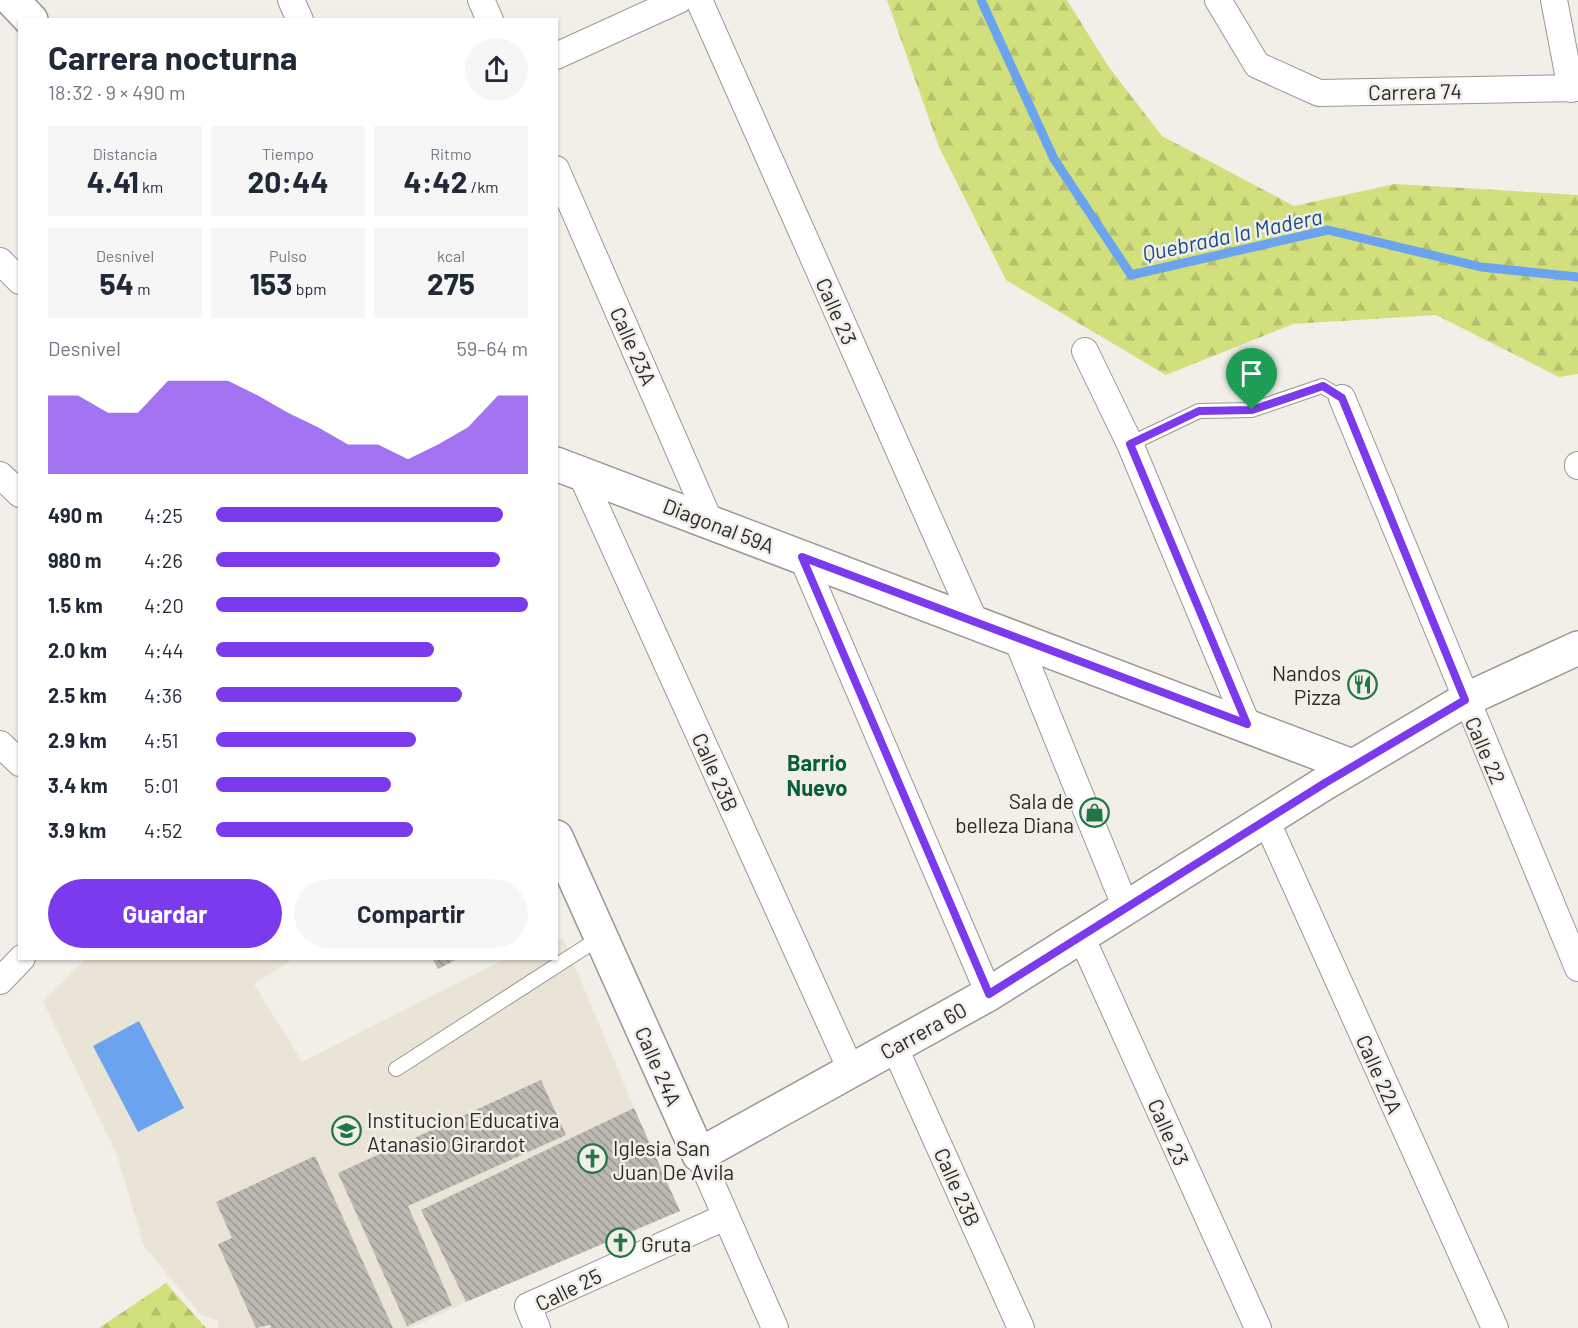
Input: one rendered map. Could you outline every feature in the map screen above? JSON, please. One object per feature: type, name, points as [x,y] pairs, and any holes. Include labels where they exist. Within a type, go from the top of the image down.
[{"type":"main road","points":[[12,0],[29,18]]},
{"type":"main road","name":"Diagonal 59A","points":[[569,469],[1016,636],[1352,766]]},
{"type":"main road","name":"Carrera 60","points":[[699,1155],[989,994],[1352,766],[1465,700],[1578,648]]},
{"type":"main road","name":"Calle 24A","points":[[558,841],[699,1155]]},
{"type":"street","points":[[291,0],[299,18]]},
{"type":"street","points":[[481,0],[489,18]]},
{"type":"street","points":[[558,55],[679,0]]},
{"type":"street","name":"Calle 23","points":[[699,0],[975,622]]},
{"type":"street","name":"Carrera 74","points":[[1218,0],[1257,64],[1319,93],[1574,89]]},
{"type":"street","points":[[1554,0],[1574,89]]},
{"type":"street","name":"Calle 23A","points":[[558,174],[710,522]]},
{"type":"street","points":[[0,261],[18,279]]},
{"type":"street","points":[[1085,351],[1130,444],[1247,724]]},
{"type":"street","name":"Calle 22","points":[[1342,398],[1465,700],[1578,968]]},
{"type":"street","name":"Calle 23B","points":[[569,469],[851,1070]]},
{"type":"street","points":[[0,475],[18,492]]},
{"type":"street","points":[[802,557],[989,994]]},
{"type":"street","points":[[1016,636],[1126,908]]},
{"type":"street","points":[[0,744],[18,761]]},
{"type":"street","name":"Calle 22A","points":[[1266,820],[1495,1328]]},
{"type":"street","name":"Calle 23","points":[[1081,936],[1258,1328]]},
{"type":"street","points":[[0,981],[20,960]]},
{"type":"street","name":"Calle 23B","points":[[894,1046],[1021,1328]]},
{"type":"street","name":"Calle 24A","points":[[699,1155],[775,1328]]},
{"type":"street","name":"Calle 25","points":[[537,1328],[528,1306],[725,1217]]},
{"type":"lane","points":[[1130,444],[1199,411],[1252,410],[1323,386],[1342,398]]},
{"type":"lane","points":[[396,1069],[601,937]]},
{"type":"shaded area","name":"Institucion Educativa Atanasio Girardot","points":[[563,938],[634,1108],[422,1210],[466,1302],[411,1328],[218,1328],[218,1320],[201,1315],[144,1246],[117,1155],[43,1001],[85,960],[291,960],[254,984],[302,1062],[503,960],[558,960],[558,940]]},
{"type":"green space","points":[[887,0],[1067,0],[1108,66],[1162,136],[1294,206],[1395,184],[1578,195],[1578,374],[1559,377],[1436,315],[1293,324],[1166,375],[1006,280],[939,147]]},
{"type":"green space","points":[[166,1283],[206,1328],[99,1328]]},
{"type":"water","points":[[139,1021],[184,1108],[138,1132],[93,1046]]},
{"type":"building","points":[[433,960],[455,960],[438,969]]},
{"type":"building","points":[[541,1080],[566,1135],[408,1206],[452,1305],[407,1326],[338,1173]]},
{"type":"building","name":"Iglesia San Juan De Avila","points":[[634,1108],[680,1211],[466,1302],[421,1210]]},
{"type":"building","points":[[315,1156],[393,1328],[271,1328],[270,1325],[256,1328],[218,1244],[232,1238],[216,1202]]},
{"type":"waterway","name":"Quebrada la Madera","points":[[981,0],[1054,159],[1131,275],[1328,230],[1481,267],[1578,277]]},
{"type":"place","name":"Nandos Pizza","points":[[1362,684]]},
{"type":"place","name":"Sala de belleza Diana","points":[[1095,812]]},
{"type":"place","name":"Institucion Educativa Atanasio Girardot","points":[[346,1131]]},
{"type":"place","name":"Iglesia San Juan De Avila","points":[[592,1159]]},
{"type":"place","name":"Gruta","points":[[620,1243]]},
{"type":"district","name":"Barrio Nuevo","points":[[817,774]]},
{"type":"route","points":[[1323,386],[1342,398],[1465,700],[1352,766],[989,994],[802,557],[1247,724],[1130,444],[1199,411],[1252,410],[1323,386]]}]
